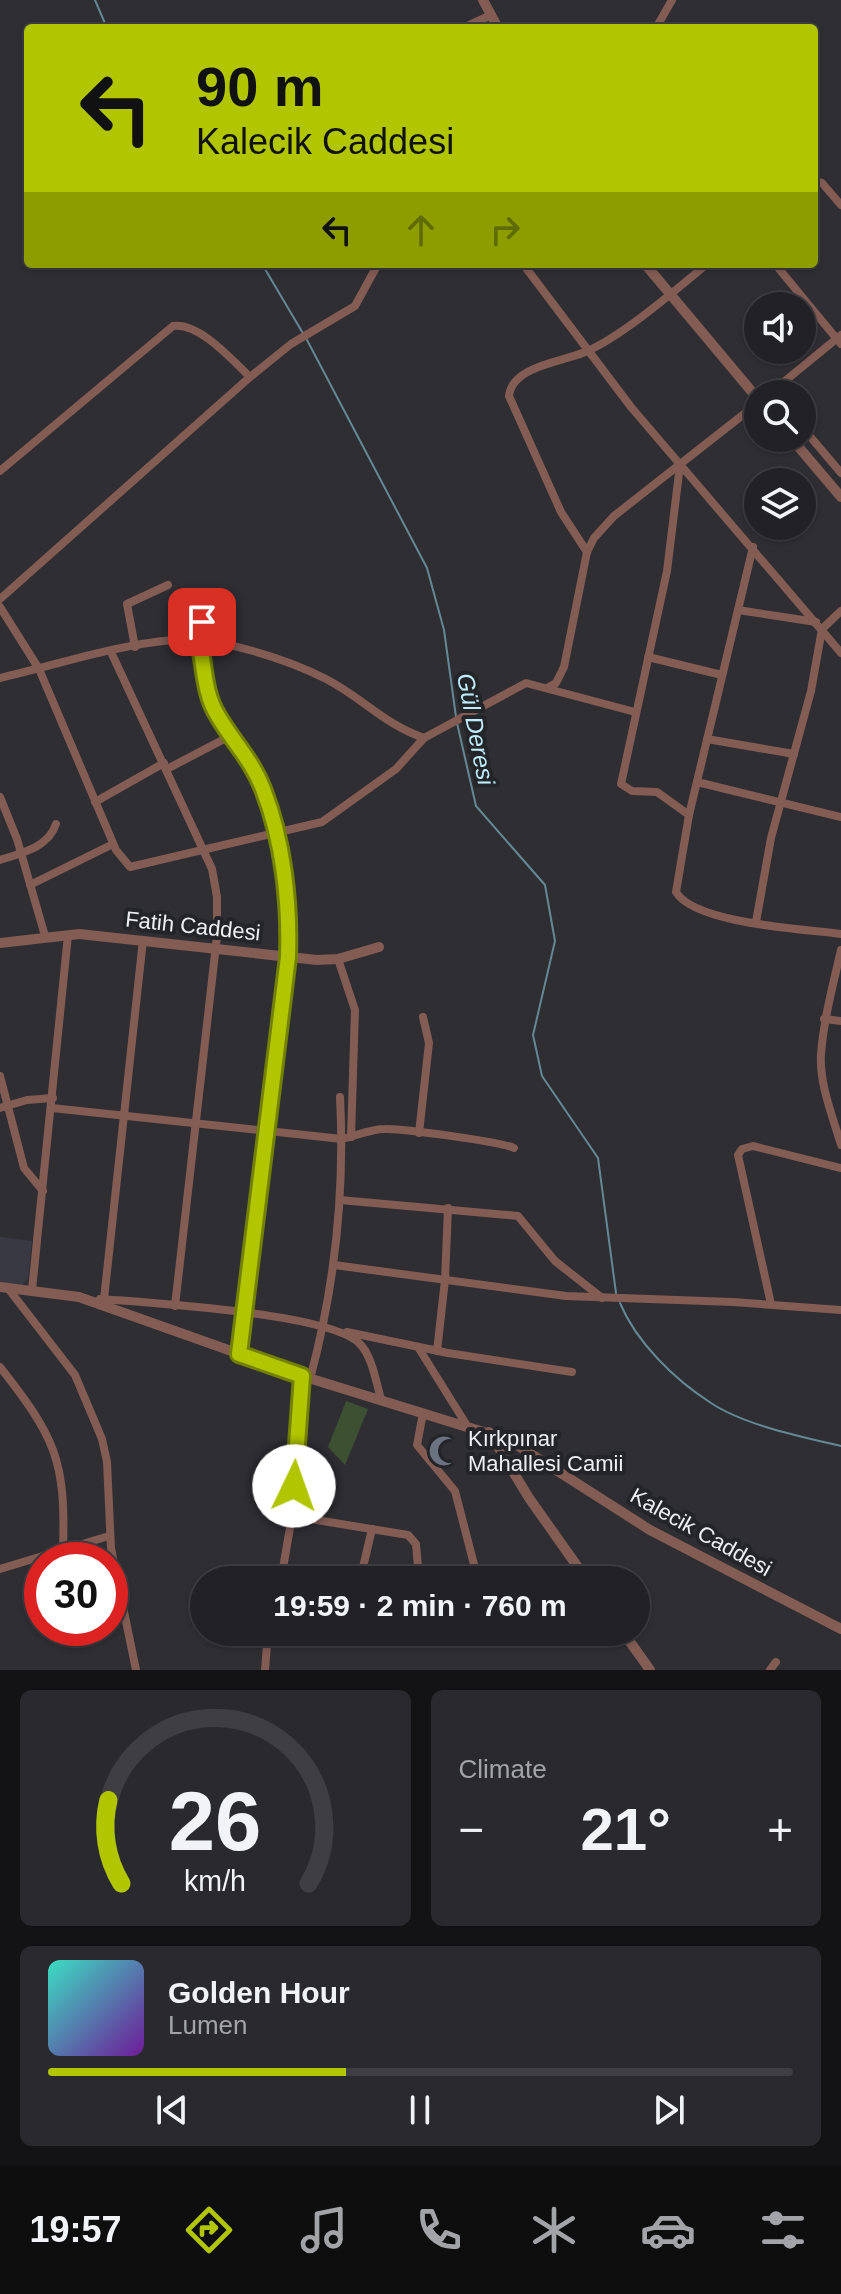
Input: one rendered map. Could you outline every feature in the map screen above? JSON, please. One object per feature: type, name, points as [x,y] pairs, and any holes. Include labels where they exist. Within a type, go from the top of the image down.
[{"type":"street","points":[[483,0],[496,24]]},
{"type":"street","points":[[658,24],[672,0]]},
{"type":"street","points":[[472,24],[491,15]]},
{"type":"street","points":[[818,182],[841,205]]},
{"type":"street","points":[[376,268],[355,306],[291,344],[250,377],[0,600],[39,669],[123,862],[130,867],[330,818],[396,769],[424,738],[526,683],[635,712]]},
{"type":"street","points":[[526,268],[680,464],[841,653]]},
{"type":"street","points":[[648,268],[744,384]]},
{"type":"street","points":[[587,552],[561,512],[509,396],[513,382],[520,375],[589,351],[702,268]]},
{"type":"street","points":[[778,268],[840,339],[787,380]]},
{"type":"street","points":[[0,471],[173,326],[180,325],[200,335],[250,377]]},
{"type":"street","points":[[547,688],[556,683],[564,667],[587,552],[603,526],[744,412]]},
{"type":"street","points":[[816,444],[841,473]]},
{"type":"street","points":[[803,452],[841,497]]},
{"type":"street","points":[[680,464],[667,571],[621,784],[632,791],[657,792],[689,815]]},
{"type":"street","points":[[753,547],[689,815],[677,882],[680,899],[710,913],[841,934]]},
{"type":"street","points":[[135,647],[127,604],[168,585]]},
{"type":"street","points":[[222,610],[202,622],[199,641],[208,695],[263,788],[276,833],[288,957],[269,1133],[239,1354]]},
{"type":"street","points":[[738,610],[819,626]]},
{"type":"street","points":[[756,922],[819,626],[841,611]]},
{"type":"street","points":[[0,678],[135,647],[174,640],[199,641],[265,656],[324,678],[349,692],[390,725],[424,738]]},
{"type":"street","points":[[111,652],[203,850],[217,897],[175,1306]]},
{"type":"street","points":[[648,657],[722,675]]},
{"type":"street","points":[[95,802],[232,735]]},
{"type":"street","points":[[707,739],[794,754]]},
{"type":"street","points":[[697,782],[841,817]]},
{"type":"street","points":[[0,797],[21,853],[45,936]]},
{"type":"street","points":[[0,860],[47,839],[56,824]]},
{"type":"street","points":[[30,885],[113,844]]},
{"type":"street","points":[[32,1290],[68,935]]},
{"type":"street","name":"Fatih Caddesi","points":[[0,943],[68,935],[143,940],[288,957],[338,959],[379,947]]},
{"type":"street","points":[[104,1299],[143,940]]},
{"type":"street","points":[[841,950],[824,1019],[822,1067],[836,1112],[841,1145]]},
{"type":"street","points":[[283,1566],[292,1516],[306,1378],[324,1326],[334,1265],[356,1069],[355,1010],[338,959]]},
{"type":"street","points":[[419,1133],[429,1043],[423,1017]]},
{"type":"street","points":[[824,1019],[841,1021]]},
{"type":"street","points":[[0,1076],[24,1168],[43,1191]]},
{"type":"street","points":[[340,1097],[347,1138]]},
{"type":"street","points":[[0,1108],[53,1103],[124,1116],[269,1133],[347,1138],[385,1129],[502,1142],[514,1148]]},
{"type":"street","points":[[771,1304],[738,1155],[742,1149],[753,1146],[841,1168]]},
{"type":"street","points":[[340,1200],[518,1216],[555,1261],[603,1298]]},
{"type":"street","points":[[437,1351],[445,1280],[448,1208]]},
{"type":"street","points":[[334,1265],[603,1298],[771,1304],[841,1310]]},
{"type":"street","points":[[3,1287],[81,1386],[106,1453],[109,1536],[136,1670]]},
{"type":"street","name":"Kalecik Caddesi","points":[[3,1287],[79,1297],[306,1378],[489,1432],[522,1447],[650,1530],[841,1629]]},
{"type":"street","points":[[79,1297],[245,1313],[324,1326],[437,1351],[572,1372]]},
{"type":"street","points":[[339,1330],[365,1351],[381,1399]]},
{"type":"street","points":[[418,1347],[466,1424]]},
{"type":"street","points":[[0,1367],[57,1453],[63,1486],[63,1542]]},
{"type":"street","points":[[423,1413],[417,1445],[455,1491],[474,1566]]},
{"type":"street","points":[[489,1432],[529,1498],[577,1566]]},
{"type":"street","points":[[292,1516],[404,1534],[414,1540],[417,1566]]},
{"type":"street","points":[[363,1566],[372,1529]]},
{"type":"street","points":[[88,1542],[109,1536]]},
{"type":"street","points":[[0,1569],[24,1561]]},
{"type":"street","points":[[265,1670],[267,1646]]},
{"type":"street","points":[[633,1646],[650,1670]]},
{"type":"street","points":[[770,1670],[776,1662]]},
{"type":"shaded area","points":[[0,1237],[32,1241],[28,1279],[22,1285],[0,1283]]},
{"type":"green space","points":[[346,1401],[368,1409],[345,1465],[328,1447]]},
{"type":"waterway","name":"Gül Deresi","points":[[95,0],[105,24]]},
{"type":"waterway","name":"Gül Deresi","points":[[264,268],[304,335]]},
{"type":"waterway","name":"Gül Deresi","points":[[307,340],[427,568],[444,630],[456,717]]},
{"type":"waterway","name":"Gül Deresi","points":[[457,723],[476,806],[545,885],[555,941],[533,1035],[542,1076],[598,1158],[616,1293]]},
{"type":"waterway","name":"Gül Deresi","points":[[620,1303],[646,1346],[684,1383],[711,1403],[756,1424],[841,1446]]},
{"type":"place","name":"Kırkpınar Mahallesi Camii","points":[[444,1451]]},
{"type":"route","points":[[202,622],[199,641],[208,695],[218,717],[252,763],[263,788],[279,845],[285,899],[288,957],[239,1354],[302,1376],[294,1486]]}]
